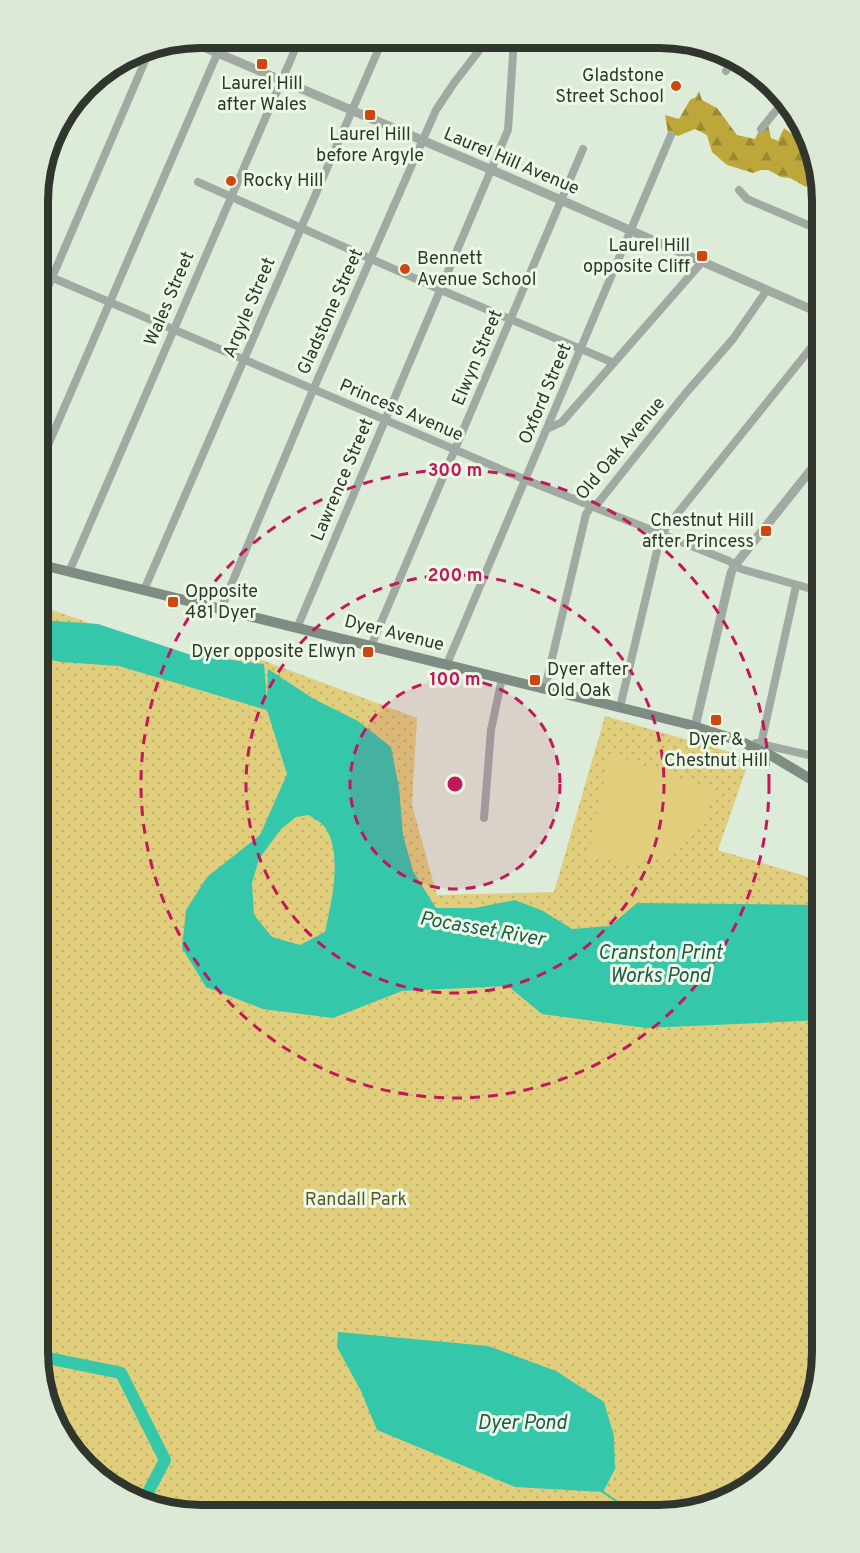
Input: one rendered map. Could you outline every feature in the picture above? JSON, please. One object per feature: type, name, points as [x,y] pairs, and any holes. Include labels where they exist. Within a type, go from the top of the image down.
[{"type":"main road","name":"Dyer Avenue","points":[[48,567],[695,727],[740,741],[772,756],[812,780]]},
{"type":"street","name":"Laurel Hill Avenue","points":[[206,48],[812,310]]},
{"type":"street","points":[[48,445],[220,48]]},
{"type":"street","name":"Wales Street","points":[[69,572],[296,48]]},
{"type":"street","name":"Argyle Street","points":[[144,590],[379,48]]},
{"type":"street","name":"Gladstone Street","points":[[221,609],[313,390],[436,110],[453,83],[481,48]]},
{"type":"street","name":"Lawrence Street","points":[[297,628],[508,130],[513,48]]},
{"type":"street","points":[[48,287],[146,58]]},
{"type":"street","points":[[726,70],[730,66]]},
{"type":"street","points":[[761,129],[779,107]]},
{"type":"street","name":"Oxford Street","points":[[447,664],[582,350],[671,135]]},
{"type":"street","name":"Elwyn Street","points":[[371,646],[583,148]]},
{"type":"street","points":[[198,182],[232,195],[301,229],[441,290],[614,363]]},
{"type":"street","points":[[739,190],[747,200],[812,227]]},
{"type":"street","points":[[546,430],[562,422],[702,262]]},
{"type":"street","name":"Princess Avenue","points":[[48,276],[385,422],[661,534],[741,569],[812,590]]},
{"type":"street","name":"Old Oak Avenue","points":[[545,688],[586,514],[598,503],[685,394],[733,339],[767,290]]},
{"type":"street","points":[[620,707],[661,534],[812,346]]},
{"type":"street","points":[[695,727],[730,573],[812,469]]},
{"type":"street","points":[[761,744],[796,586]]},
{"type":"street","points":[[484,818],[491,730],[502,678]]},
{"type":"street","name":"Dyer Avenue","points":[[740,741],[812,754]]},
{"type":"green space","points":[[699,91],[702,100],[717,108],[737,135],[755,139],[763,123],[768,125],[771,138],[778,141],[784,128],[797,134],[804,152],[811,183],[806,187],[768,170],[753,173],[727,165],[712,152],[707,135],[695,129],[678,136],[668,133],[665,115],[679,119],[690,100],[696,97]]},
{"type":"green space","name":"Randall Park","points":[[48,609],[188,658],[262,660],[417,718],[412,805],[437,895],[554,892],[605,716],[750,758],[718,850],[812,878],[812,1362],[804,1401],[796,1420],[786,1437],[767,1460],[736,1485],[708,1497],[679,1504],[201,1505],[161,1500],[124,1485],[86,1453],[64,1420],[56,1401],[49,1372],[48,1352]]},
{"type":"green space","points":[[618,756],[714,791],[702,823],[673,853],[634,864],[588,857],[608,762]]},
{"type":"water","name":"Cranston Print Works Pond","points":[[48,621],[98,624],[191,655],[264,664],[267,700],[268,669],[314,699],[358,721],[391,747],[399,788],[403,835],[413,871],[436,908],[475,908],[515,900],[543,911],[572,929],[610,926],[637,903],[812,905],[812,1020],[646,1028],[542,1014],[508,986],[402,991],[333,1018],[263,1009],[206,987],[182,948],[186,910],[207,877],[260,835],[287,774],[267,710],[119,666],[48,659]],"holes":[[[309,815],[323,825],[330,837],[335,864],[325,932],[300,945],[272,937],[254,915],[252,883],[259,859],[281,829],[296,817]]]},
{"type":"water","name":"Dyer Pond","points":[[338,1332],[488,1346],[556,1371],[604,1402],[614,1436],[615,1469],[603,1492],[515,1487],[377,1430],[361,1391],[337,1347]]},
{"type":"waterway","name":"Pocasset River","points":[[48,1358],[121,1373],[165,1460],[147,1495]]},
{"type":"waterway","points":[[603,1492],[622,1505]]},
{"type":"place","name":"Laurel Hill after Wales","points":[[262,64]]},
{"type":"place","name":"Gladstone Street School","points":[[676,86]]},
{"type":"place","name":"Laurel Hill before Argyle","points":[[370,115]]},
{"type":"place","name":"Rocky Hill","points":[[231,181]]},
{"type":"place","name":"Laurel Hill opposite Cliff","points":[[702,256]]},
{"type":"place","name":"Bennett Avenue School","points":[[405,269]]},
{"type":"place","name":"Chestnut Hill after Princess","points":[[766,531]]},
{"type":"place","name":"Opposite 481 Dyer","points":[[173,602]]},
{"type":"place","name":"Dyer opposite Elwyn","points":[[368,652]]},
{"type":"place","name":"Dyer after Old Oak","points":[[535,680]]},
{"type":"place","name":"Dyer & Chestnut Hill","points":[[716,720]]}]
